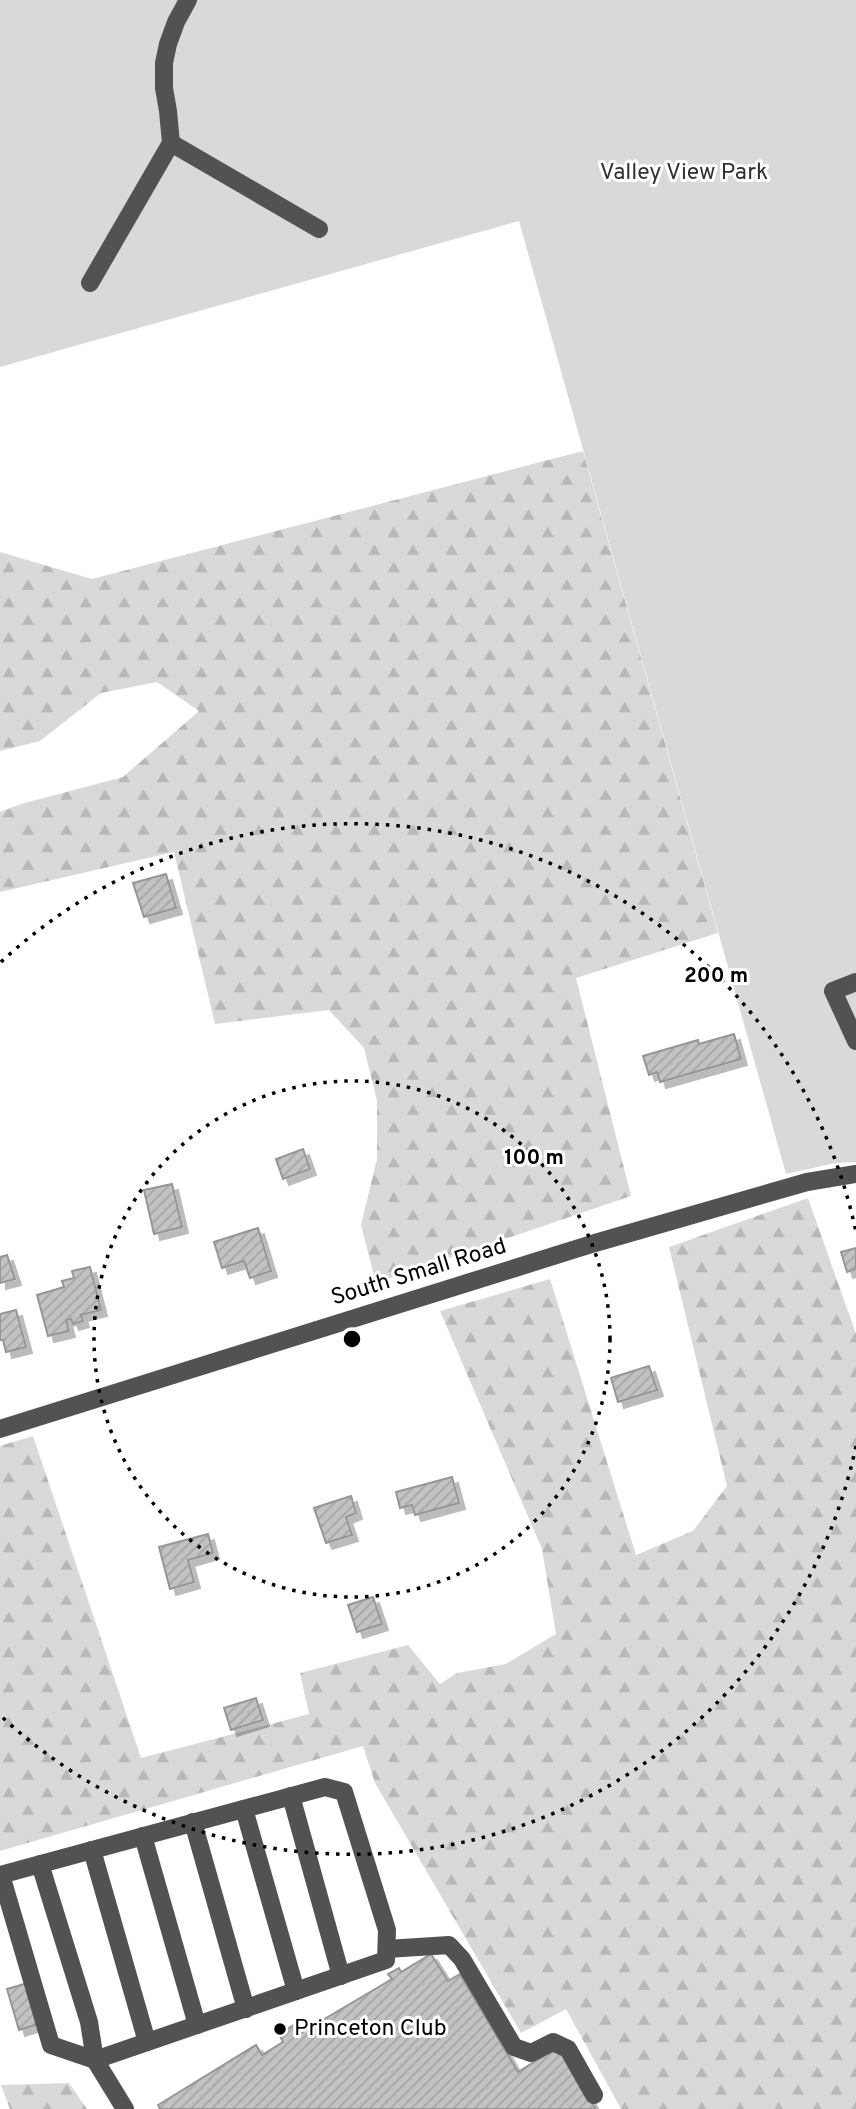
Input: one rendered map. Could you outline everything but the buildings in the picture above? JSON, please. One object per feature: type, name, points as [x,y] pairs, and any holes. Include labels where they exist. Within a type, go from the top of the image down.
[{"type":"street","points":[[90,283],[171,143],[164,88],[164,64],[176,22],[188,0]]},
{"type":"street","points":[[171,143],[319,229]]},
{"type":"street","points":[[856,982],[833,991],[856,1041]]},
{"type":"street","name":"South Small Road","points":[[0,1429],[596,1243],[807,1182],[856,1174]]},
{"type":"street","points":[[325,1787],[344,1791],[387,1930],[386,1960],[95,2060],[51,2045],[0,1875],[291,1796],[325,1787]]},
{"type":"street","points":[[291,1796],[341,1976]]},
{"type":"street","points":[[244,1809],[296,1991]]},
{"type":"street","points":[[194,1822],[246,2008]]},
{"type":"street","points":[[143,1836],[197,2025]]},
{"type":"street","points":[[92,1850],[147,2042]]},
{"type":"street","points":[[40,1864],[89,2022],[95,2060],[125,2109]]},
{"type":"street","points":[[387,1949],[449,1945],[462,1959],[514,2047],[531,2053],[553,2042],[568,2049],[594,2095]]},
{"type":"green space","name":"Valley View Park","points":[[0,0],[856,0],[856,1162],[835,1163],[786,1174],[519,221],[0,367]]},
{"type":"green space","points":[[583,451],[718,933],[576,978],[631,1196],[376,1283],[361,1225],[377,1159],[377,1101],[364,1048],[329,1010],[215,1024],[174,852],[0,892],[0,812],[123,777],[199,711],[157,682],[101,693],[40,741],[0,751],[0,552],[92,579]]},
{"type":"green space","points":[[808,1198],[856,1334],[856,2109],[621,2109],[566,2009],[521,2033],[375,1783],[363,1746],[0,1851],[0,1446],[33,1436],[141,1758],[309,1714],[300,1673],[408,1645],[440,1684],[457,1673],[506,1664],[556,1634],[542,1549],[440,1311],[550,1279],[636,1555],[693,1531],[727,1486],[669,1247]]},
{"type":"green space","points":[[69,2083],[87,2109],[10,2109],[1,2085]]},
{"type":"place","name":"Princeton Club","points":[[280,2029]]}]
